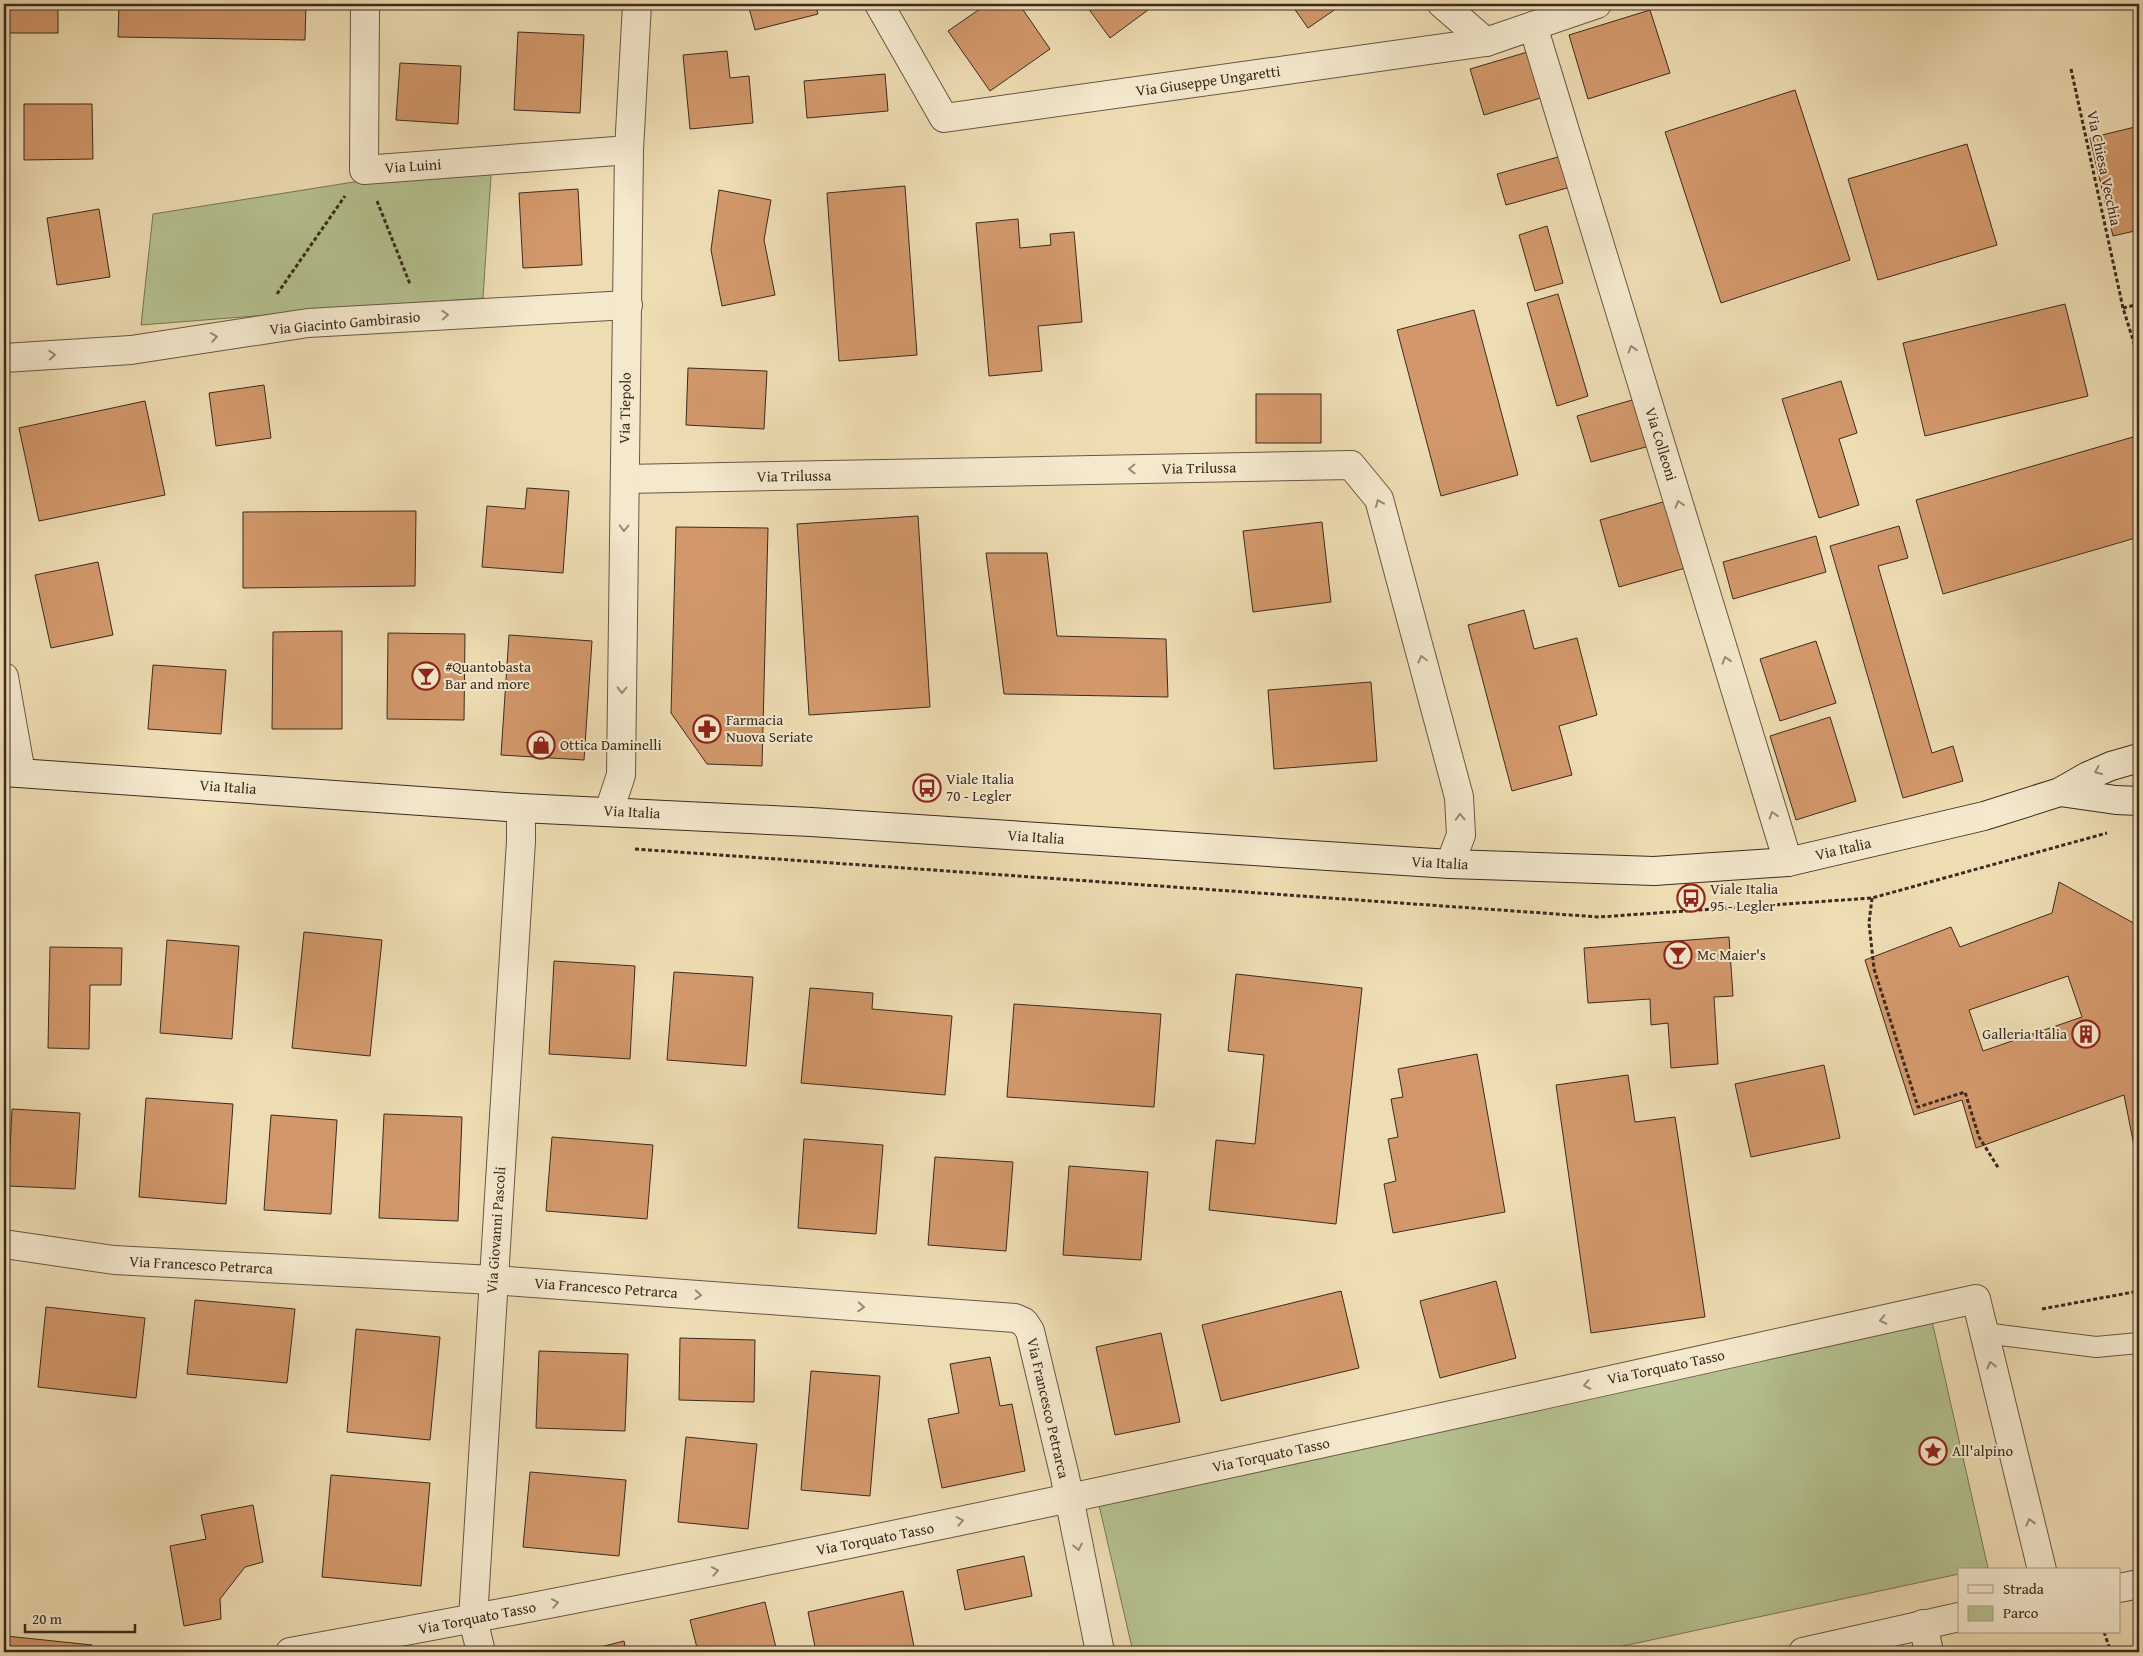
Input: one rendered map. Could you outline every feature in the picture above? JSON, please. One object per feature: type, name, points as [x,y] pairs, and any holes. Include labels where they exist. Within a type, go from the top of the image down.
[{"type":"street","name":"Via Luini","points":[[365,4],[364,170],[629,150]]},
{"type":"street","name":"Via Tiepolo","points":[[609,811],[621,776],[629,150],[637,4]]},
{"type":"street","name":"Via Giuseppe Ungaretti","points":[[879,4],[944,118],[1486,42],[1597,4]]},
{"type":"street","points":[[1442,4],[1486,42]]},
{"type":"street","name":"Via Colleoni","points":[[1534,26],[1788,862]]},
{"type":"street","name":"Via Giacinto Gambirasio","points":[[4,358],[131,350],[308,323],[628,305]]},
{"type":"street","name":"Via Trilussa","points":[[625,479],[1351,465],[1380,499],[1459,797],[1461,835],[1450,864]]},
{"type":"street","points":[[4,676],[12,773]]},
{"type":"street","points":[[2060,792],[2088,776],[2111,766],[2139,758]]},
{"type":"street","name":"Via Italia","points":[[12,773],[521,808],[609,811],[1450,864],[1654,871],[1788,862],[1984,816],[2060,792]]},
{"type":"street","points":[[2060,792],[2116,800],[2139,800]]},
{"type":"street","name":"Via Giovanni Pascoli","points":[[481,1652],[473,1619],[521,841],[521,808]]},
{"type":"street","name":"Via Francesco Petrarca","points":[[4,1244],[114,1260],[493,1280],[1015,1318],[1024,1322],[1030,1331],[1065,1477],[1068,1500],[1100,1652]]},
{"type":"street","name":"Via Torquato Tasso","points":[[290,1652],[473,1619],[1068,1500],[1976,1299],[2042,1568]]},
{"type":"street","points":[[2120,1588],[2139,1584]]},
{"type":"street","points":[[1803,1652],[1958,1617]]},
{"type":"street","points":[[1923,1624],[1929,1652]]},
{"type":"lane","points":[[1984,1333],[2096,1347],[2139,1343]]},
{"type":"path","name":"Via Chiesa Vecchia","points":[[2071,69],[2123,308],[2139,359]]},
{"type":"path","points":[[364,170],[423,317]]},
{"type":"path","points":[[251,332],[364,170]]},
{"type":"path","points":[[2123,308],[2139,304]]},
{"type":"path","points":[[1872,898],[1869,923],[1874,969],[1918,1107],[1965,1092],[1979,1137],[1999,1169]]},
{"type":"path","points":[[2037,1310],[2139,1291]]},
{"type":"path","points":[[2105,1634],[2111,1652]]},
{"type":"green space","points":[[492,160],[483,298],[141,325],[153,214]]},
{"type":"green space","points":[[1932,1321],[1988,1568],[1958,1568],[1958,1574],[1595,1652],[1133,1652],[1099,1505]]},
{"type":"building","points":[[4,4],[58,4],[58,33],[4,33]]},
{"type":"building","points":[[119,4],[306,4],[305,40],[118,37]]},
{"type":"building","points":[[748,4],[815,4],[818,14],[755,30]]},
{"type":"building","points":[[987,4],[1019,4],[1050,49],[990,91],[948,31]]},
{"type":"building","points":[[1085,4],[1149,4],[1152,7],[1110,38]]},
{"type":"building","points":[[1291,4],[1343,4],[1308,28]]},
{"type":"building","points":[[1650,10],[1670,73],[1588,99],[1569,35]]},
{"type":"building","points":[[518,32],[584,35],[580,113],[514,110]]},
{"type":"building","points":[[727,51],[730,78],[749,76],[753,123],[690,129],[683,55]]},
{"type":"building","points":[[1531,51],[1544,97],[1484,115],[1470,69]]},
{"type":"building","points":[[400,63],[461,66],[458,124],[396,120]]},
{"type":"building","points":[[885,74],[888,111],[807,118],[804,81]]},
{"type":"building","points":[[1795,90],[1850,260],[1721,303],[1665,132]]},
{"type":"building","points":[[24,104],[92,104],[93,159],[24,160]]},
{"type":"building","points":[[2139,126],[2139,230],[2113,236],[2090,138]]},
{"type":"building","points":[[1967,144],[1997,245],[1878,280],[1848,179]]},
{"type":"building","points":[[1565,155],[1574,186],[1506,205],[1497,174]]},
{"type":"building","points":[[905,186],[917,355],[839,361],[827,193]]},
{"type":"building","points":[[578,189],[582,265],[523,268],[519,193]]},
{"type":"building","points":[[719,190],[771,200],[764,240],[775,295],[722,306],[711,250]]},
{"type":"building","points":[[99,209],[110,277],[57,285],[47,218]]},
{"type":"building","points":[[1018,219],[1020,248],[1051,245],[1050,234],[1074,232],[1082,322],[1038,326],[1042,371],[989,376],[976,223]]},
{"type":"building","points":[[1547,226],[1563,283],[1535,291],[1519,235]]},
{"type":"building","points":[[1558,294],[1588,396],[1557,406],[1527,303]]},
{"type":"building","points":[[2065,304],[2088,396],[1925,436],[1903,343]]},
{"type":"building","points":[[1474,310],[1518,475],[1441,496],[1397,330]]},
{"type":"building","points":[[688,368],[767,371],[764,429],[686,425]]},
{"type":"building","points":[[1841,381],[1857,433],[1839,439],[1859,505],[1819,518],[1782,399]]},
{"type":"building","points":[[264,385],[271,438],[216,446],[209,393]]},
{"type":"building","points":[[1256,394],[1321,394],[1321,443],[1256,443]]},
{"type":"building","points":[[1639,398],[1653,445],[1591,462],[1577,416]]},
{"type":"building","points":[[145,401],[165,495],[39,521],[19,428]]},
{"type":"building","points":[[2133,437],[2139,459],[2139,537],[1943,594],[1916,500]]},
{"type":"building","points":[[527,488],[569,491],[563,573],[482,567],[487,506],[525,509]]},
{"type":"building","points":[[1670,500],[1689,567],[1619,587],[1600,520]]},
{"type":"building","points":[[416,511],[415,586],[243,588],[243,512]]},
{"type":"building","points":[[918,516],[930,707],[809,715],[797,524]]},
{"type":"building","points":[[1322,522],[1331,602],[1253,612],[1243,531]]},
{"type":"building","points":[[1899,526],[1908,558],[1878,566],[1932,753],[1953,746],[1963,781],[1903,798],[1830,546]]},
{"type":"building","points":[[676,527],[768,528],[762,766],[707,764],[671,713]]},
{"type":"building","points":[[1816,536],[1826,572],[1733,599],[1723,562]]},
{"type":"building","points":[[986,553],[1047,553],[1057,636],[1166,639],[1168,697],[1004,694]]},
{"type":"building","points":[[98,562],[113,635],[51,648],[35,575]]},
{"type":"building","points":[[1524,610],[1534,649],[1577,638],[1597,715],[1559,726],[1572,775],[1512,791],[1468,625]]},
{"type":"building","points":[[342,631],[342,729],[272,729],[273,632]]},
{"type":"building","name":"#Quantobasta Bar and more","points":[[388,633],[465,634],[464,720],[387,719]]},
{"type":"building","points":[[509,635],[592,641],[584,760],[501,755]]},
{"type":"building","points":[[1816,641],[1836,703],[1780,721],[1760,659]]},
{"type":"building","points":[[153,665],[226,670],[221,734],[148,729]]},
{"type":"building","points":[[1371,682],[1377,761],[1274,769],[1268,690]]},
{"type":"building","points":[[1830,717],[1856,801],[1796,820],[1770,736]]},
{"type":"building","name":"Galleria Italia","points":[[2059,882],[2139,926],[2139,1171],[2124,1095],[1976,1148],[1962,1100],[1914,1115],[1865,960],[1951,927],[1960,947],[2052,913]],"holes":[[[2068,976],[2082,1017],[1983,1051],[1969,1010]]]},
{"type":"building","points":[[304,932],[382,940],[370,1056],[292,1048]]},
{"type":"building","points":[[1729,937],[1733,996],[1714,997],[1718,1064],[1671,1068],[1668,1023],[1651,1025],[1650,999],[1588,1003],[1584,948]]},
{"type":"building","points":[[167,940],[239,946],[232,1039],[160,1033]]},
{"type":"building","points":[[50,947],[122,948],[121,985],[90,985],[89,1049],[48,1048]]},
{"type":"building","points":[[554,961],[635,966],[630,1059],[549,1054]]},
{"type":"building","points":[[674,972],[753,977],[746,1066],[667,1060]]},
{"type":"building","points":[[1236,974],[1362,988],[1336,1224],[1209,1210],[1216,1140],[1255,1144],[1264,1055],[1228,1051]]},
{"type":"building","points":[[810,988],[873,993],[872,1009],[952,1016],[945,1095],[801,1083]]},
{"type":"building","points":[[1014,1004],[1161,1014],[1154,1107],[1007,1097]]},
{"type":"building","points":[[1477,1054],[1505,1212],[1393,1233],[1384,1184],[1396,1181],[1388,1139],[1398,1137],[1391,1099],[1403,1097],[1398,1069]]},
{"type":"building","points":[[1824,1065],[1840,1138],[1751,1157],[1735,1084]]},
{"type":"building","points":[[1628,1075],[1635,1122],[1675,1117],[1705,1317],[1591,1333],[1556,1085]]},
{"type":"building","points":[[146,1098],[233,1104],[226,1204],[139,1197]]},
{"type":"building","points":[[12,1109],[80,1113],[75,1189],[8,1186]]},
{"type":"building","points":[[384,1114],[462,1117],[458,1221],[379,1218]]},
{"type":"building","points":[[271,1115],[337,1120],[331,1214],[264,1210]]},
{"type":"building","points":[[552,1137],[653,1145],[647,1219],[546,1211]]},
{"type":"building","points":[[804,1139],[883,1145],[876,1234],[798,1228]]},
{"type":"building","points":[[935,1157],[1013,1162],[1006,1251],[928,1245]]},
{"type":"building","points":[[1069,1166],[1148,1172],[1141,1260],[1063,1255]]},
{"type":"building","points":[[1496,1281],[1516,1358],[1440,1378],[1420,1301]]},
{"type":"building","points":[[1341,1291],[1359,1368],[1221,1401],[1202,1325]]},
{"type":"building","points":[[195,1300],[295,1309],[287,1383],[187,1374]]},
{"type":"building","points":[[46,1307],[145,1318],[136,1398],[38,1387]]},
{"type":"building","points":[[356,1329],[440,1337],[430,1440],[347,1432]]},
{"type":"building","points":[[1161,1333],[1180,1422],[1115,1435],[1096,1347]]},
{"type":"building","points":[[680,1338],[755,1340],[754,1402],[679,1400]]},
{"type":"building","points":[[539,1351],[628,1354],[625,1431],[536,1428]]},
{"type":"building","points":[[990,1357],[1000,1406],[1012,1404],[1025,1471],[942,1488],[928,1419],[959,1413],[950,1364]]},
{"type":"building","points":[[811,1371],[880,1376],[870,1496],[801,1490]]},
{"type":"building","points":[[686,1437],[757,1444],[748,1529],[678,1522]]},
{"type":"building","points":[[530,1472],[626,1480],[619,1556],[523,1547]]},
{"type":"building","points":[[331,1475],[430,1483],[421,1586],[322,1577]]},
{"type":"building","points":[[253,1505],[263,1562],[245,1567],[220,1599],[221,1619],[184,1626],[170,1546],[206,1539],[201,1515]]},
{"type":"building","points":[[1024,1556],[1032,1596],[965,1610],[957,1570]]},
{"type":"building","points":[[903,1591],[915,1652],[816,1652],[808,1612]]},
{"type":"building","points":[[765,1602],[777,1652],[698,1652],[690,1620]]},
{"type":"building","points":[[6,1636],[92,1645],[91,1652],[4,1652]]},
{"type":"building","points":[[624,1641],[626,1652],[581,1652]]},
{"type":"place","name":"#Quantobasta Bar and more","points":[[426,676]]},
{"type":"place","name":"Farmacia Nuova Seriate","points":[[707,729]]},
{"type":"place","name":"Ottica Daminelli","points":[[541,745]]},
{"type":"place","name":"Viale Italia 70 - Legler","points":[[927,788]]},
{"type":"place","name":"Viale Italia 95 - Legler","points":[[1691,898]]},
{"type":"place","name":"Mc Maier's","points":[[1678,955]]},
{"type":"place","name":"Galleria Italia","points":[[2086,1034]]},
{"type":"place","name":"All'alpino","points":[[1933,1451]]}]
